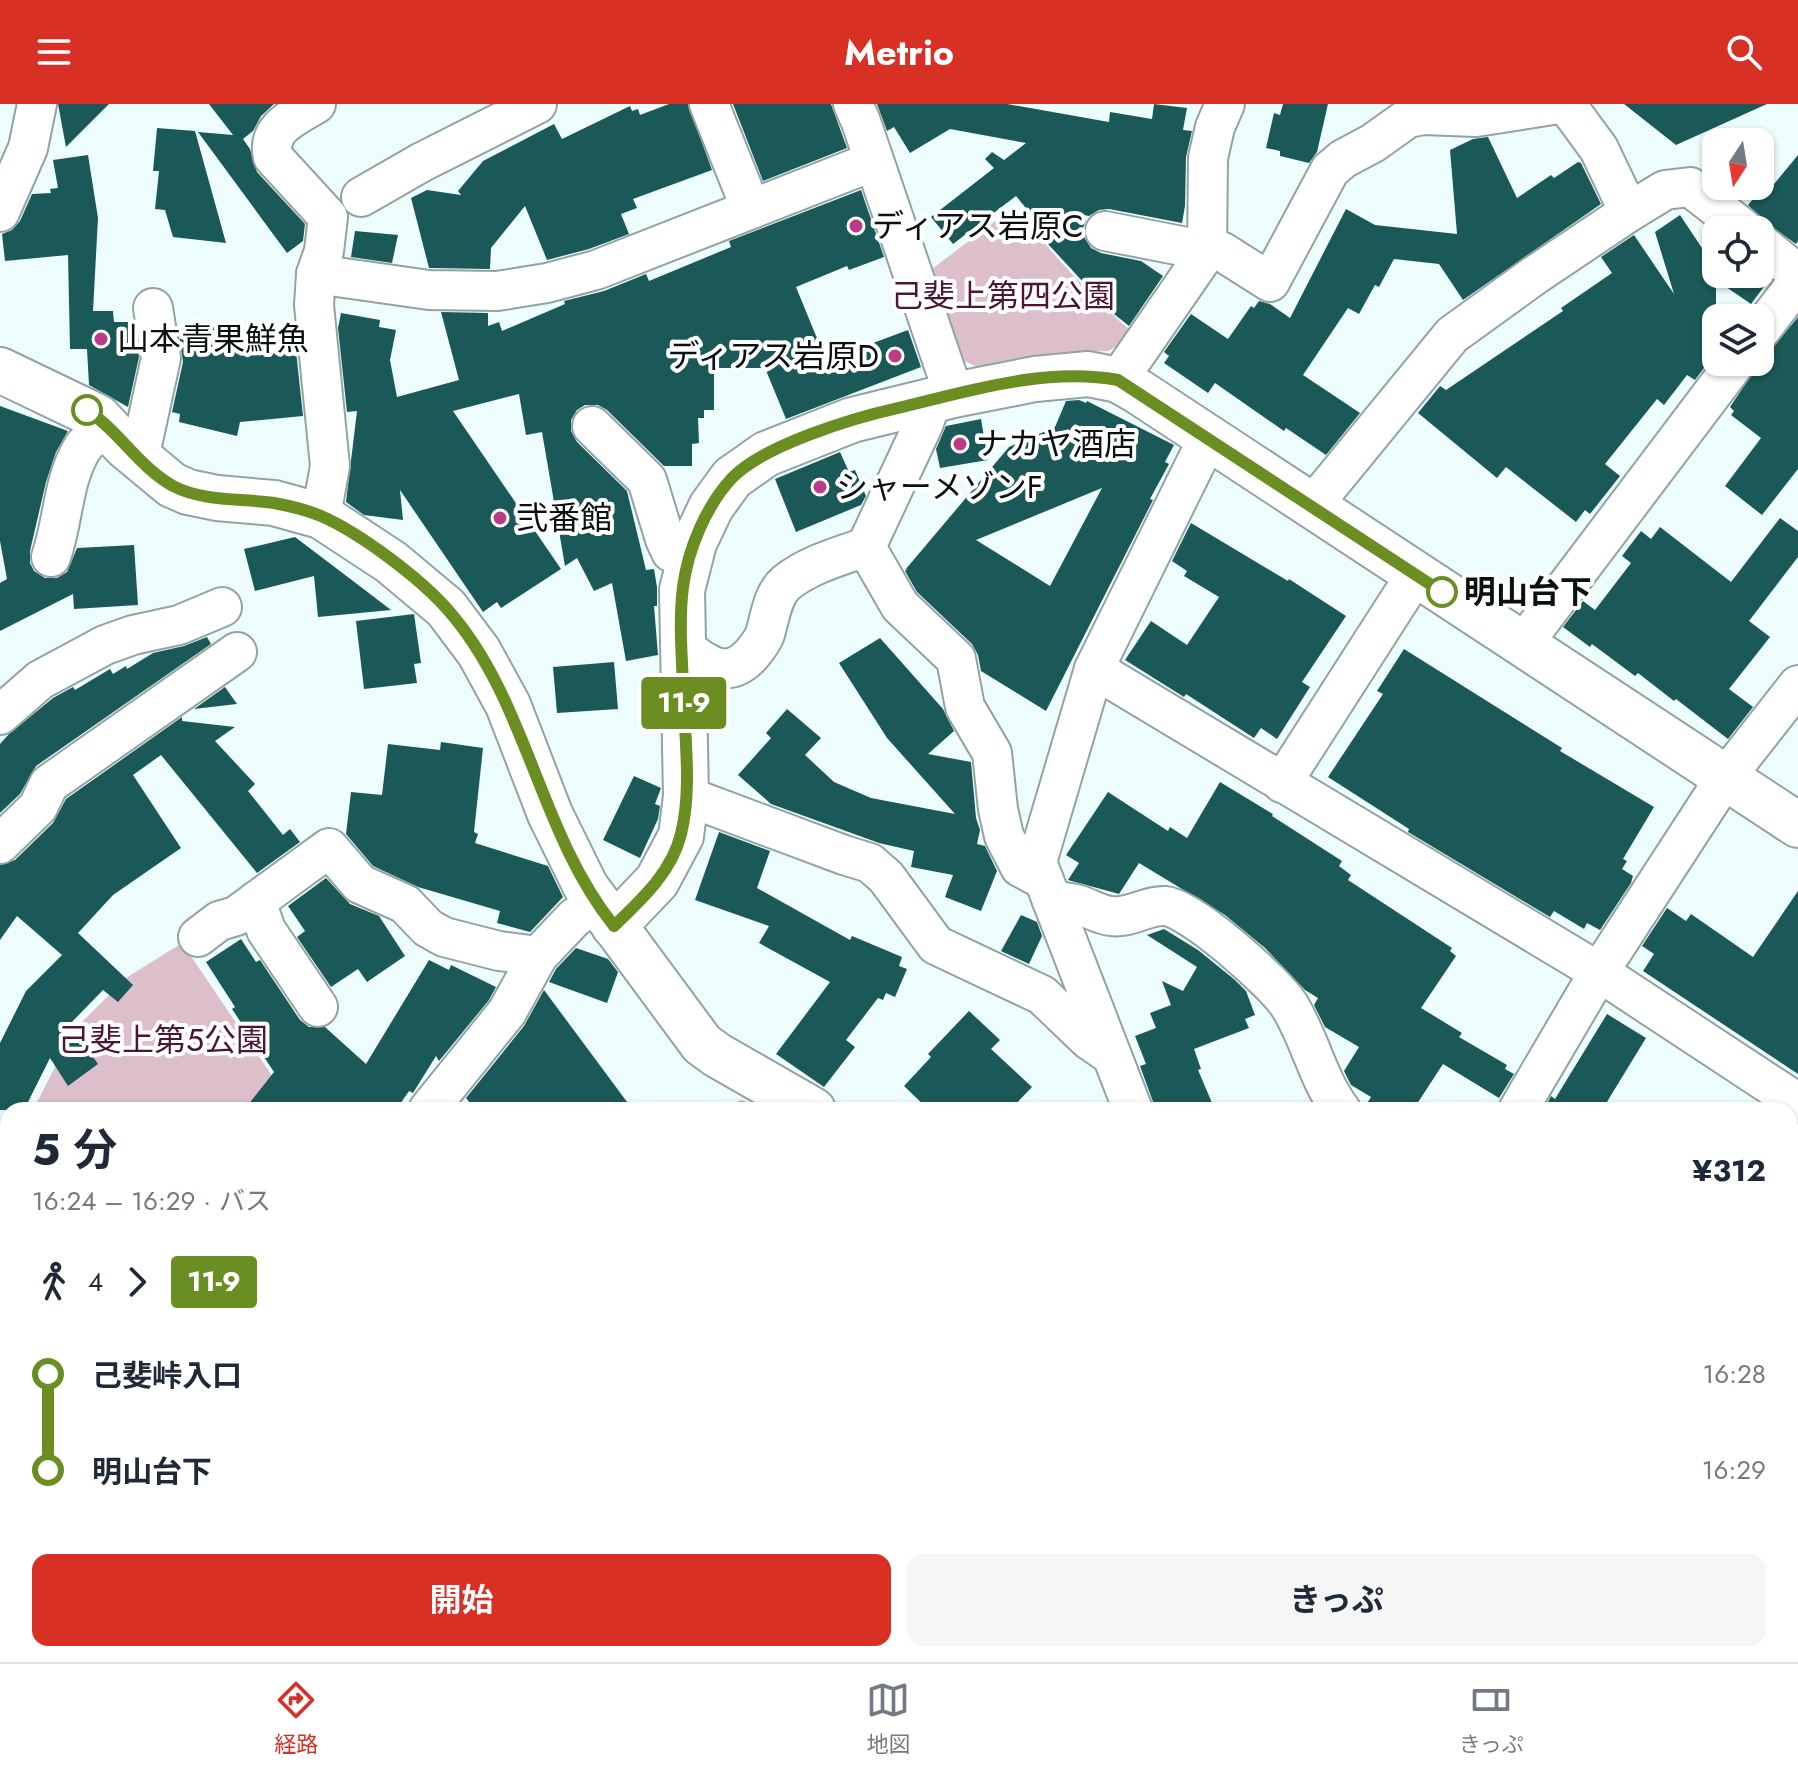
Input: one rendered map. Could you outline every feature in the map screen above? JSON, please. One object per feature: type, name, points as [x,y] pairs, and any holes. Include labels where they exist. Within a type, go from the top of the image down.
[{"type":"street","points":[[0,212],[28,148],[37,104]]},
{"type":"street","points":[[316,104],[274,134],[271,145],[273,157],[328,217],[324,251],[316,274],[314,305],[330,466],[321,516]]},
{"type":"street","points":[[361,197],[422,162],[537,104]]},
{"type":"street","points":[[709,104],[751,209]]},
{"type":"street","points":[[853,104],[874,161],[939,398]]},
{"type":"street","points":[[1118,380],[1207,251],[1208,158],[1215,127],[1225,104]]},
{"type":"street","points":[[1105,231],[1221,251],[1270,282],[1330,170],[1408,118],[1423,115],[1476,117],[1559,104]]},
{"type":"street","points":[[1566,104],[1599,149],[1629,212]]},
{"type":"street","points":[[316,274],[429,290],[497,291],[547,283],[596,270],[874,161]]},
{"type":"street","points":[[1312,506],[1452,335],[1535,275],[1665,190],[1690,187],[1727,216]]},
{"type":"street","points":[[1774,254],[1798,274]]},
{"type":"street","points":[[1774,313],[1798,281]]},
{"type":"street","points":[[139,459],[161,358],[153,308]]},
{"type":"street","points":[[0,370],[87,410],[172,485],[188,492],[274,503],[321,516],[363,541],[446,608],[479,652],[508,705],[560,835],[605,914],[702,1044],[799,1102]]},
{"type":"street","points":[[434,1102],[507,1012],[538,956],[574,918],[605,914],[639,902],[670,860],[681,836],[686,796],[682,598],[688,560],[711,507],[732,478],[766,454],[852,420],[939,398],[1061,375],[1088,374],[1118,380],[1798,825]]},
{"type":"street","points":[[1523,644],[1725,376]]},
{"type":"street","points":[[682,645],[713,667],[727,670],[743,663],[763,639],[774,603],[786,583],[807,570],[866,547],[927,414],[939,398]]},
{"type":"street","points":[[51,557],[58,538],[64,491],[71,473],[84,447],[108,426]]},
{"type":"street","points":[[592,426],[647,480],[671,552],[688,560]]},
{"type":"street","points":[[1130,1102],[1037,862],[1094,669],[1208,438]]},
{"type":"street","points":[[866,547],[900,606],[956,659],[965,707],[992,753],[1004,836],[1020,867],[1048,891],[1108,916],[1123,917],[1163,906],[1176,909],[1201,924],[1274,986],[1290,1006],[1317,1068],[1336,1102]]},
{"type":"street","points":[[1282,783],[1416,574]]},
{"type":"street","points":[[0,715],[40,680],[105,645],[179,625],[222,607]]},
{"type":"street","points":[[0,844],[38,807],[49,784],[237,652]]},
{"type":"street","points":[[1094,669],[1599,972],[1791,1102]]},
{"type":"street","points":[[1523,1102],[1599,972],[1725,778],[1798,685]]},
{"type":"street","points":[[686,796],[870,863],[886,877],[936,945],[1042,995],[1089,1040],[1111,1054]]},
{"type":"street","points":[[198,937],[219,921],[236,916],[329,848],[360,884],[405,904],[428,928],[444,937],[499,951],[538,956]]},
{"type":"street","points":[[256,901],[266,930],[318,1007]]},
{"type":"green space","name":"己斐上第四公園","points":[[1015,206],[1071,272],[1133,333],[1127,341],[1108,351],[1056,353],[982,369],[953,356],[924,275]]},
{"type":"green space","name":"己斐上第5公園","points":[[182,943],[281,1089],[248,1102],[37,1102],[74,1030],[126,978]]},
{"type":"building","points":[[58,104],[109,104],[66,147]]},
{"type":"building","points":[[209,104],[274,104],[243,139],[250,149],[257,172],[305,224],[303,241],[287,253],[198,132],[233,135]]},
{"type":"building","points":[[669,104],[688,104],[712,170],[633,199],[637,208],[621,214],[629,234],[547,260],[525,206],[491,248],[490,269],[429,268],[411,198],[427,190],[461,195],[458,191],[483,161],[554,124],[562,139],[630,106],[632,111],[638,109],[640,115]]},
{"type":"building","points":[[733,104],[831,104],[847,148],[763,181]]},
{"type":"building","points":[[877,104],[1007,104],[1109,122],[1110,112],[1152,119],[1154,104],[1187,108],[1183,130],[1192,131],[1186,157],[1182,223],[1109,209],[1089,216],[1078,214],[1086,220],[1084,237],[1091,248],[1141,261],[1163,276],[1129,326],[1109,310],[1048,244],[1052,240],[1016,196],[953,244],[931,217],[994,168],[985,159],[992,152],[1004,160],[1026,143],[950,129],[910,153],[894,127],[887,131]]},
{"type":"building","points":[[1283,104],[1328,104],[1317,152],[1309,163],[1280,156],[1280,151],[1266,148],[1274,113],[1280,115]]},
{"type":"building","points":[[1624,104],[1767,104],[1714,128],[1702,128],[1702,133],[1676,145]]},
{"type":"building","points":[[157,128],[195,131],[226,243],[173,237],[165,210],[155,209],[159,171],[153,171]]},
{"type":"building","points":[[1488,137],[1517,198],[1551,175],[1554,178],[1578,162],[1601,204],[1463,300],[1439,264],[1394,259],[1359,314],[1348,308],[1303,375],[1360,413],[1326,455],[1286,428],[1284,431],[1215,383],[1208,393],[1164,363],[1169,356],[1164,352],[1191,314],[1228,339],[1251,306],[1254,308],[1259,301],[1270,304],[1290,318],[1346,209],[1375,225],[1457,234],[1450,150],[1473,139]]},
{"type":"building","points":[[88,155],[98,218],[93,311],[113,311],[114,322],[133,322],[139,357],[128,407],[89,385],[87,349],[70,349],[68,255],[5,261],[2,234],[12,230],[20,221],[32,194],[51,193],[50,189],[58,188],[53,160]]},
{"type":"building","points":[[1798,155],[1796,244],[1774,228],[1774,216],[1759,216],[1748,205],[1752,200],[1774,200],[1774,184]]},
{"type":"building","points":[[861,190],[884,257],[849,270],[847,266],[796,287],[823,353],[843,345],[846,353],[908,330],[921,367],[786,419],[765,368],[714,368],[714,410],[704,410],[704,418],[698,418],[699,443],[692,444],[692,466],[664,466],[607,410],[598,405],[585,405],[577,410],[571,420],[571,431],[577,442],[627,491],[646,570],[654,569],[658,655],[626,661],[612,583],[594,591],[577,558],[565,566],[542,432],[526,435],[519,394],[453,411],[561,569],[501,608],[497,602],[483,612],[400,490],[403,520],[364,515],[346,502],[357,411],[347,412],[338,328],[341,313],[380,320],[379,327],[396,330],[390,360],[397,397],[459,380],[441,312],[488,313],[488,326],[499,322],[502,331],[565,304],[564,301],[604,291],[646,274],[649,281],[731,247],[729,241]]},
{"type":"building","points":[[1680,215],[1702,248],[1702,288],[1716,288],[1716,304],[1702,304],[1702,371],[1695,380],[1687,375],[1664,405],[1657,399],[1605,464],[1620,476],[1590,514],[1585,510],[1576,522],[1506,467],[1497,478],[1418,413],[1440,386],[1446,390],[1563,311],[1561,308],[1612,273],[1601,257],[1634,235],[1674,294],[1655,232]]},
{"type":"building","points":[[355,231],[398,235],[392,263],[351,257]]},
{"type":"building","points":[[1728,288],[1763,288],[1751,304]]},
{"type":"building","points":[[1798,317],[1798,469],[1762,515],[1725,486],[1761,438],[1731,415],[1734,411],[1730,407],[1751,376],[1774,376],[1774,346]]},
{"type":"building","points":[[210,326],[263,338],[259,355],[296,351],[303,416],[240,422],[237,436],[179,422],[180,414],[172,412],[183,362],[178,327]]},
{"type":"building","points":[[1066,401],[1087,401],[1174,445],[1165,462],[1169,464],[1150,499],[1153,500],[1046,711],[981,671],[972,644],[917,592],[905,571],[908,569],[905,570],[1009,447],[1055,427]],"holes":[[[1102,488],[1050,586],[976,540]]]},
{"type":"building","points":[[0,406],[68,431],[56,452],[46,482],[30,551],[34,571],[45,578],[57,578],[67,572],[77,548],[134,545],[138,605],[74,609],[73,594],[0,631],[0,583],[7,579],[0,541]]},
{"type":"building","points":[[981,419],[988,460],[940,468],[936,449],[946,426]]},
{"type":"building","name":"シャーメゾンF","points":[[840,452],[849,472],[855,470],[866,496],[861,505],[796,532],[775,479]]},
{"type":"building","points":[[1780,518],[1798,531],[1798,557],[1749,621],[1770,637],[1729,689],[1753,707],[1728,739],[1638,673],[1635,676],[1563,627],[1583,601],[1595,610],[1631,563],[1622,556],[1641,531],[1651,539],[1660,527],[1731,582]]},
{"type":"building","points":[[1191,523],[1289,579],[1346,616],[1302,682],[1310,687],[1277,739],[1261,728],[1254,738],[1186,694],[1184,697],[1125,660],[1151,621],[1187,645],[1219,597],[1184,576],[1187,571],[1172,561]]},
{"type":"building","points":[[295,537],[391,610],[318,617],[314,576],[255,591],[244,549]]},
{"type":"building","points":[[414,614],[421,663],[414,664],[417,683],[364,689],[356,621]]},
{"type":"building","points":[[207,637],[211,644],[36,766],[20,794],[0,813],[0,744],[9,734],[53,698],[73,687],[75,690],[110,669],[113,674],[153,653]]},
{"type":"building","points":[[880,638],[943,709],[954,731],[928,754],[971,762],[980,830],[977,844],[985,846],[997,871],[981,911],[945,897],[953,875],[911,867],[914,851],[879,843],[771,804],[738,775],[771,738],[766,733],[787,709],[821,738],[805,755],[834,782],[871,798],[955,814],[887,738],[839,663]]},
{"type":"building","points":[[1404,649],[1562,748],[1560,751],[1654,807],[1623,859],[1627,861],[1622,869],[1633,876],[1631,883],[1600,930],[1587,923],[1584,929],[1554,911],[1550,917],[1408,832],[1409,829],[1328,777],[1383,694],[1377,691]]},
{"type":"building","points":[[614,662],[618,709],[557,713],[553,667]]},
{"type":"building","points":[[225,687],[237,704],[194,709]]},
{"type":"building","points":[[182,717],[182,721],[235,727],[215,741],[255,784],[248,791],[283,835],[290,829],[300,842],[257,873],[161,755],[133,775],[181,848],[113,895],[78,933],[133,985],[118,1002],[103,990],[70,1024],[98,1064],[68,1086],[50,1058],[28,1102],[0,1102],[0,1043],[26,991],[62,955],[17,916],[0,940],[0,865],[15,860],[53,823],[66,799]]},
{"type":"building","points":[[441,742],[483,748],[475,843],[548,866],[563,897],[530,932],[497,923],[500,911],[418,887],[373,866],[346,834],[351,792],[382,795],[388,744],[440,750]]},
{"type":"building","points":[[634,776],[661,788],[655,804],[660,806],[658,819],[640,858],[603,840]]},
{"type":"building","points":[[1220,782],[1342,861],[1339,866],[1351,875],[1348,880],[1452,948],[1450,951],[1456,956],[1421,1008],[1462,1033],[1459,1037],[1507,1065],[1505,1069],[1514,1074],[1499,1098],[1443,1064],[1418,1102],[1368,1102],[1371,1097],[1351,1085],[1344,1071],[1359,1047],[1325,1027],[1314,1005],[1318,998],[1305,990],[1265,948],[1225,915],[1139,863],[1119,894],[1068,880],[1079,863],[1066,855],[1108,792],[1168,831],[1170,827],[1187,838]]},
{"type":"building","points":[[719,832],[770,851],[757,888],[850,940],[852,936],[902,957],[899,966],[907,969],[895,997],[886,993],[883,1000],[878,998],[846,1040],[855,1047],[824,1087],[776,1054],[830,982],[759,943],[769,926],[695,900]]},
{"type":"building","points":[[326,878],[350,904],[379,916],[405,956],[367,982],[358,969],[331,987],[297,937],[305,931],[288,906]]},
{"type":"building","points":[[1798,891],[1798,1074],[1643,971],[1654,954],[1642,946],[1667,908],[1686,921],[1691,914],[1753,957]]},
{"type":"building","points":[[1021,915],[1037,922],[1042,936],[1029,964],[1001,951]]},
{"type":"building","points":[[1164,929],[1198,950],[1246,991],[1255,1015],[1245,1019],[1249,1028],[1194,1049],[1201,1069],[1198,1070],[1212,1102],[1153,1102],[1140,1066],[1146,1064],[1135,1036],[1156,1028],[1150,1013],[1171,1005],[1162,981],[1183,991],[1197,967],[1147,935]]},
{"type":"building","points":[[241,939],[256,962],[260,960],[300,1020],[309,1027],[325,1027],[366,1064],[429,960],[449,970],[451,965],[496,987],[439,1061],[436,1056],[413,1093],[409,1091],[401,1102],[250,1102],[274,1072],[232,1009],[235,1007],[206,962]]},
{"type":"building","points":[[576,948],[608,959],[618,972],[607,1003],[549,982],[556,969]]},
{"type":"building","points":[[544,990],[627,1102],[469,1102],[466,1098],[524,1026]]},
{"type":"building","points":[[969,1011],[1000,1040],[991,1049],[1032,1087],[1018,1102],[921,1102],[904,1086],[931,1057],[928,1054]]},
{"type":"building","points":[[1607,1014],[1646,1038],[1607,1102],[1548,1102],[1551,1096],[1555,1099]]},
{"type":"bus line","name":"11-9","points":[[87,410],[172,485],[188,492],[274,503],[321,516],[363,541],[446,608],[479,652],[508,705],[550,814],[586,887],[614,926],[657,881],[681,836],[686,796],[681,606],[685,574],[694,543],[711,507],[732,478],[766,454],[852,420],[954,395],[1061,375],[1088,374],[1118,380],[1442,592]]},
{"type":"place","name":"ディアス岩原C","points":[[856,226]]},
{"type":"place","name":"山本青果鮮魚","points":[[101,339]]},
{"type":"place","name":"ディアス岩原D","points":[[895,356]]},
{"type":"place","name":"ナカヤ酒店","points":[[960,444]]},
{"type":"place","name":"シャーメゾンF","points":[[820,487]]},
{"type":"place","name":"弐番館","points":[[500,518]]},
{"type":"place","name":"明山台下","points":[[1442,592]]}]
